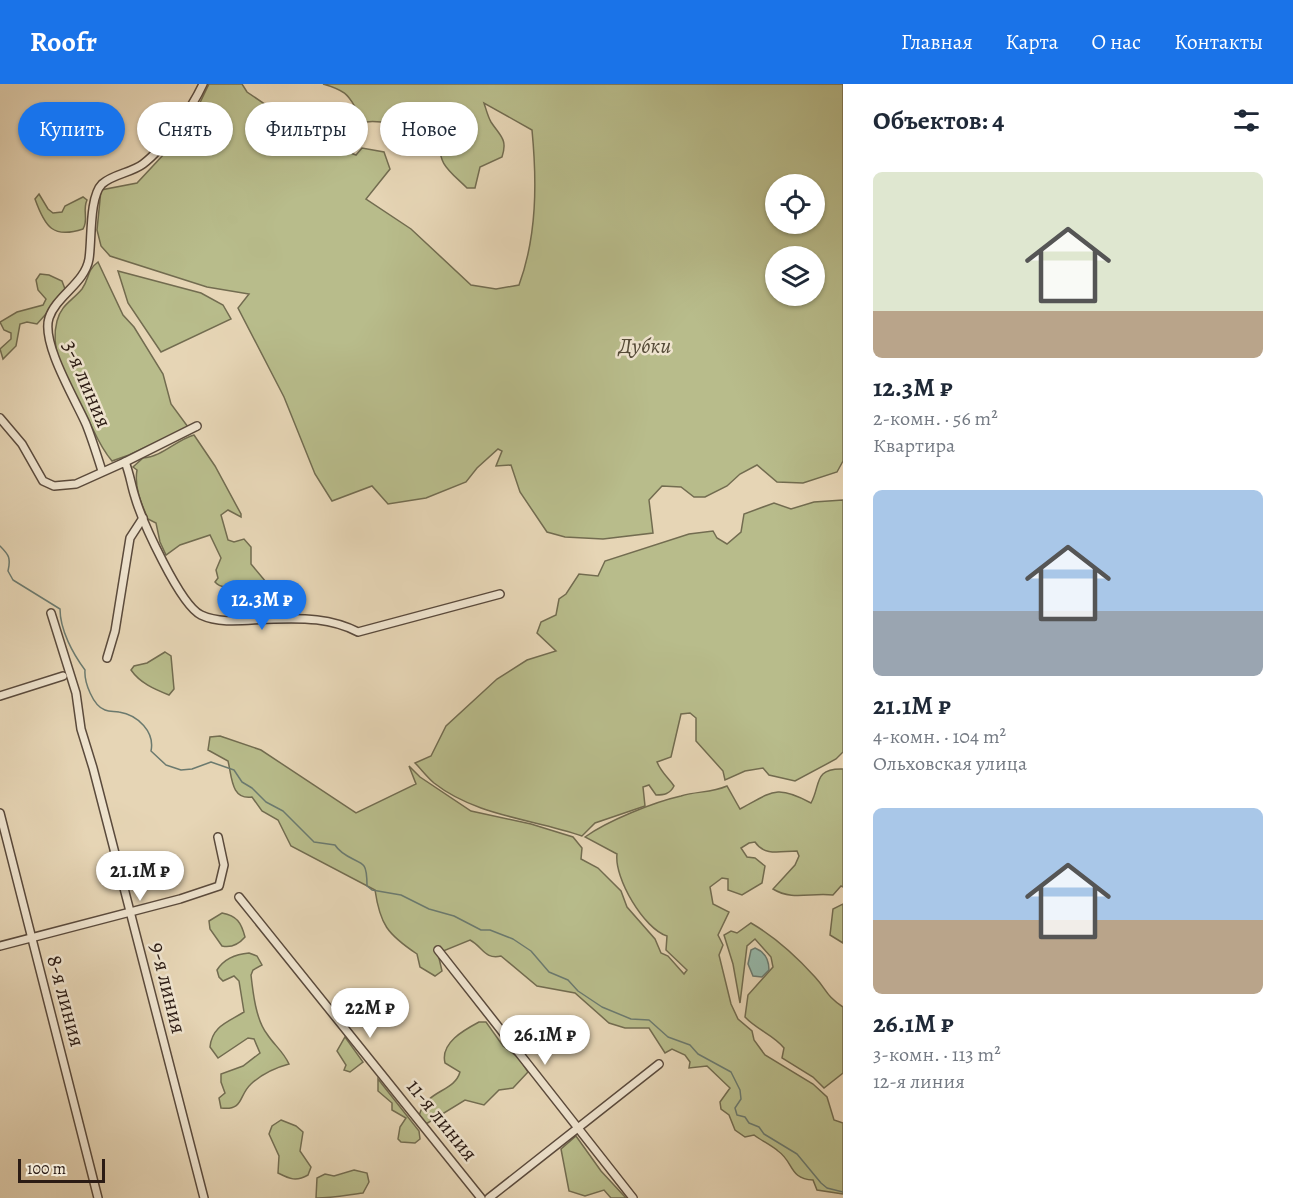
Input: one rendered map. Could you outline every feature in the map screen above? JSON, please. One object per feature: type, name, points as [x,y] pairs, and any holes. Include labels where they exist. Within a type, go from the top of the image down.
[{"type":"street","name":"3-я линия","points":[[102,471],[87,427],[55,358],[48,337],[48,320],[51,311],[87,266],[95,197],[101,185],[142,164],[151,156],[185,115],[203,84]]},
{"type":"street","points":[[0,418],[22,444],[43,481],[54,486],[76,484],[196,426]]},
{"type":"street","points":[[125,462],[143,518],[181,594],[191,608],[202,615],[220,620],[299,619],[336,622],[358,632],[500,594]]},
{"type":"street","points":[[107,658],[115,631],[130,538],[143,518]]},
{"type":"street","name":"9-я линия","points":[[51,613],[76,693],[81,729],[204,1198]]},
{"type":"street","points":[[0,696],[63,676]]},
{"type":"street","name":"8-я линия","points":[[0,813],[98,1198]]},
{"type":"street","points":[[0,946],[180,899],[219,886],[224,865],[218,837]]},
{"type":"street","name":"11-я линия","points":[[239,897],[482,1198]]},
{"type":"street","points":[[438,950],[633,1198]]},
{"type":"street","points":[[489,1198],[659,1064]]},
{"type":"green space","name":"Дубки","points":[[209,84],[242,84],[247,92],[262,102],[245,102],[245,156],[368,156],[368,149],[380,151],[380,156],[385,156],[390,169],[366,199],[411,229],[471,285],[496,289],[519,285],[525,266],[534,209],[535,169],[532,130],[484,103],[490,120],[504,142],[504,151],[502,157],[480,167],[475,188],[467,188],[450,172],[441,156],[478,156],[478,102],[380,102],[380,122],[368,122],[368,102],[352,102],[346,94],[323,84],[843,84],[843,461],[837,472],[803,483],[777,482],[757,465],[740,474],[727,486],[705,497],[694,497],[681,487],[662,486],[649,500],[653,533],[603,539],[565,537],[547,532],[520,492],[511,465],[496,466],[502,451],[498,449],[477,468],[466,482],[426,498],[388,504],[372,486],[332,501],[315,474],[284,397],[238,308],[249,294],[207,287],[110,256],[101,246],[97,230],[101,190],[137,183],[162,156],[233,156],[233,102],[200,102]]},
{"type":"green space","points":[[39,194],[53,213],[62,212],[65,206],[83,197],[87,200],[83,229],[64,232],[52,228],[42,217],[35,199]]},
{"type":"green space","points":[[98,262],[123,315],[134,327],[163,374],[171,404],[188,427],[112,461],[100,444],[62,369],[55,334],[57,321],[64,307],[82,289],[92,268]]},
{"type":"green space","points":[[118,271],[201,293],[223,305],[231,319],[161,352],[128,303]]},
{"type":"green space","points":[[40,274],[62,281],[65,289],[62,296],[37,324],[27,322],[20,324],[16,346],[3,359],[0,349],[11,339],[11,333],[4,330],[0,322],[17,312],[43,305],[46,299],[38,290],[36,280]]},
{"type":"green space","points":[[194,435],[215,466],[241,514],[241,517],[228,510],[221,515],[228,540],[234,542],[244,539],[251,547],[251,564],[266,582],[253,588],[248,586],[223,587],[215,582],[218,578],[216,570],[221,558],[210,535],[180,545],[166,555],[160,542],[156,523],[148,519],[143,507],[137,489],[137,470],[133,467],[143,458],[156,455]]},
{"type":"green space","points":[[843,500],[843,752],[836,759],[795,781],[769,775],[763,768],[745,771],[725,780],[723,771],[696,741],[696,718],[690,713],[681,714],[671,757],[657,762],[674,786],[671,791],[656,795],[649,785],[643,787],[645,806],[595,823],[582,836],[505,816],[468,803],[434,783],[415,763],[431,756],[446,726],[497,679],[527,660],[556,651],[537,633],[541,622],[556,615],[559,599],[566,594],[579,574],[598,576],[605,561],[689,534],[713,531],[717,538],[727,544],[741,532],[744,514],[774,503],[791,509],[814,502]]},
{"type":"green space","points":[[165,652],[171,656],[174,689],[169,695],[143,682],[131,670],[134,666],[147,663]]},
{"type":"green space","points":[[220,736],[261,750],[356,813],[416,784],[409,766],[420,777],[471,811],[531,824],[573,837],[582,848],[581,859],[598,868],[621,891],[627,907],[655,939],[661,953],[668,956],[684,974],[687,970],[666,950],[667,936],[649,924],[625,889],[617,864],[617,854],[585,837],[645,807],[687,794],[727,786],[740,809],[774,792],[790,794],[811,803],[822,775],[833,769],[843,769],[843,887],[841,886],[833,895],[780,893],[773,889],[795,865],[799,856],[797,851],[768,851],[759,847],[755,842],[741,848],[747,857],[755,858],[765,866],[762,883],[742,895],[728,890],[728,879],[722,878],[710,887],[713,904],[729,912],[718,935],[723,945],[719,955],[731,1004],[738,1019],[752,1031],[754,1040],[765,1055],[813,1084],[827,1097],[834,1120],[843,1123],[843,1194],[817,1190],[813,1180],[800,1177],[783,1155],[775,1149],[754,1135],[745,1137],[735,1130],[729,1115],[721,1109],[720,1102],[730,1088],[707,1066],[689,1068],[690,1062],[685,1055],[672,1049],[665,1053],[649,1028],[625,1028],[609,1023],[575,993],[537,986],[501,956],[488,955],[470,940],[443,951],[439,958],[442,971],[435,976],[420,967],[417,954],[398,940],[387,927],[379,912],[375,890],[291,846],[278,820],[262,811],[252,797],[245,797],[236,791],[228,761],[208,750],[210,737]]},
{"type":"green space","points":[[843,904],[843,943],[830,935],[833,909]]},
{"type":"green space","points":[[222,913],[238,920],[242,927],[245,937],[235,945],[222,946],[210,929],[209,921]]},
{"type":"green space","points":[[751,923],[793,954],[830,996],[843,1007],[843,1073],[824,1088],[813,1077],[782,1058],[784,1048],[780,1043],[745,1017],[748,995],[773,967],[771,957],[755,939],[747,946],[740,1003],[733,964],[724,935],[731,931],[737,933]]},
{"type":"green space","points":[[249,953],[257,956],[262,965],[253,970],[251,975],[260,1021],[289,1064],[269,1071],[255,1080],[234,1107],[221,1108],[219,1098],[225,1093],[221,1074],[243,1066],[260,1053],[254,1039],[248,1038],[218,1058],[210,1047],[217,1029],[244,1012],[239,981],[234,976],[223,981],[217,970],[231,958]]},
{"type":"green space","points":[[479,1022],[486,1022],[503,1046],[519,1058],[528,1072],[513,1088],[499,1090],[484,1105],[465,1100],[426,1124],[419,1116],[423,1107],[433,1096],[452,1084],[460,1072],[445,1063],[446,1049],[455,1038]]},
{"type":"green space","points":[[345,1037],[363,1062],[350,1072],[344,1070],[346,1065],[337,1051]]},
{"type":"green space","points":[[378,1079],[419,1131],[420,1139],[415,1143],[401,1142],[398,1139],[400,1127],[406,1118],[392,1110],[392,1103],[378,1091]]},
{"type":"green space","points":[[281,1120],[296,1126],[303,1132],[300,1151],[311,1167],[308,1175],[304,1177],[293,1179],[278,1173],[279,1156],[269,1134],[272,1126]]},
{"type":"green space","points":[[576,1136],[601,1171],[626,1198],[611,1198],[604,1190],[585,1196],[569,1191],[561,1149]]},
{"type":"green space","points":[[354,1170],[367,1173],[369,1182],[363,1193],[316,1198],[317,1178],[325,1174],[334,1176]]},
{"type":"shaded area","points":[[755,948],[766,956],[768,962],[769,970],[762,977],[753,976],[748,964],[751,950]]},
{"type":"waterway","points":[[0,546],[8,557],[8,571],[13,580],[60,609],[65,633],[85,670],[93,699],[105,710],[126,714],[139,721],[148,731],[152,744],[151,751],[166,765],[181,770],[192,769],[211,762],[234,770],[242,782],[266,802],[283,811],[314,842],[335,845],[342,853],[362,864],[366,870],[367,886],[372,890],[401,895],[429,909],[454,916],[481,930],[490,930],[513,939],[531,951],[549,972],[568,980],[578,991],[602,1007],[631,1019],[649,1020],[668,1037],[690,1045],[698,1054],[731,1072],[740,1090],[741,1099],[735,1108],[737,1115],[745,1117],[749,1123],[759,1127],[764,1134],[797,1154],[827,1188],[843,1192]]}]
